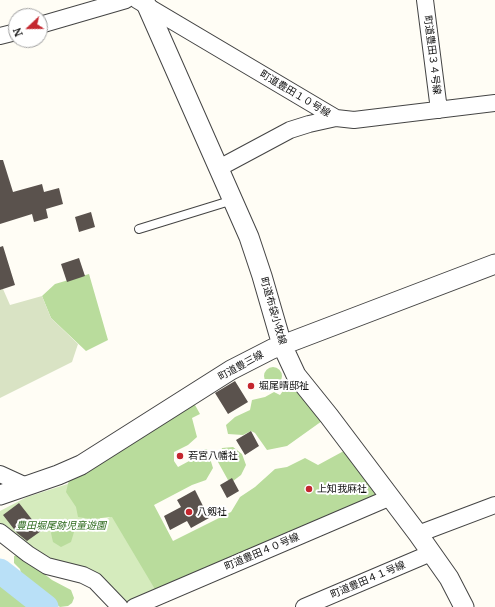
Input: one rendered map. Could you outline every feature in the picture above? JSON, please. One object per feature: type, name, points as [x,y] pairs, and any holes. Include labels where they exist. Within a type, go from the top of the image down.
[{"type":"street","points":[[48,23],[126,0]]},
{"type":"street","name":"町道豊田３４号線","points":[[425,0],[439,110]]},
{"type":"street","name":"町道豊田１０号線","points":[[143,2],[336,118],[354,120],[495,103]]},
{"type":"street","name":"町道布袋小牧線","points":[[143,2],[233,200],[262,276],[282,345],[296,375],[391,496],[449,578],[464,607]]},
{"type":"street","points":[[219,168],[290,130],[336,118]]},
{"type":"street","name":"町道豊三線","points":[[0,495],[24,485],[58,475],[81,465],[231,370],[282,345],[495,264]]},
{"type":"street","points":[[0,474],[24,485]]},
{"type":"street","name":"町道豊田４０号線","points":[[134,607],[391,496]]},
{"type":"street","points":[[418,534],[495,505]]},
{"type":"street","points":[[0,532],[28,554],[47,566],[83,575],[95,581],[120,607]]},
{"type":"street","name":"町道豊田４１号線","points":[[304,607],[431,553]]},
{"type":"lane","points":[[139,229],[233,200]]},
{"type":"green space","points":[[89,274],[108,340],[86,351],[51,318],[42,296],[55,284]]},
{"type":"green space","points":[[3,289],[10,305],[42,296],[51,318],[78,344],[72,362],[0,398],[0,290]]},
{"type":"green space","points":[[269,367],[277,367],[282,372],[280,383],[277,385],[269,385],[264,380],[264,372]]},
{"type":"green space","points":[[302,383],[329,416],[287,446],[267,450],[255,433],[251,431],[243,435],[228,434],[226,425],[235,417],[250,410],[252,400],[265,397],[274,392],[280,395],[285,388]]},
{"type":"green space","points":[[190,396],[200,414],[192,418],[197,437],[188,445],[174,452],[174,461],[178,467],[191,460],[193,455],[201,450],[207,449],[213,468],[206,480],[192,485],[154,505],[173,541],[231,512],[240,497],[255,487],[275,469],[287,467],[305,458],[318,465],[353,446],[391,497],[159,596],[112,517],[91,519],[78,517],[76,507],[66,492],[69,480]]},
{"type":"green space","points":[[233,447],[242,454],[246,465],[241,475],[233,481],[228,480],[218,462],[222,448]]},
{"type":"green space","name":"豊田堀尾跡児童遊園","points":[[77,481],[102,522],[115,514],[161,589],[131,603],[123,601],[47,560],[10,537],[0,523],[0,511],[27,497]]},
{"type":"green space","points":[[67,523],[74,532],[71,542],[61,547],[53,542],[51,533],[56,525]]},
{"type":"green space","points":[[19,554],[52,580],[71,590],[74,598],[72,603],[68,606],[60,607],[48,598],[45,592],[36,584],[29,584],[22,577],[20,569],[14,563],[14,556]]},
{"type":"green space","points":[[0,580],[18,589],[25,594],[26,601],[38,607],[0,607]]},
{"type":"building","points":[[0,160],[3,160],[13,192],[42,184],[44,192],[59,188],[63,204],[46,209],[48,218],[34,222],[32,214],[0,224]]},
{"type":"building","points":[[91,212],[95,227],[79,232],[75,217]]},
{"type":"building","points":[[3,246],[15,285],[0,290],[0,247]]},
{"type":"building","points":[[79,258],[85,276],[67,282],[61,264]]},
{"type":"building","points":[[235,381],[248,402],[228,414],[215,393]]},
{"type":"building","points":[[251,431],[259,446],[245,455],[236,440]]},
{"type":"building","points":[[232,478],[239,491],[227,498],[220,485]]},
{"type":"building","name":"八剱社","points":[[195,490],[209,518],[191,528],[187,521],[170,530],[164,516],[181,507],[177,500]]},
{"type":"building","points":[[19,503],[41,531],[27,541],[17,533],[3,515]]},
{"type":"waterway","points":[[0,571],[46,607]]},
{"type":"place","name":"堀尾晴邸祉","points":[[251,386]]},
{"type":"place","name":"若宮八幡社","points":[[180,456]]},
{"type":"place","name":"上知我麻社","points":[[309,489]]},
{"type":"place","name":"八剱社","points":[[189,512]]}]
